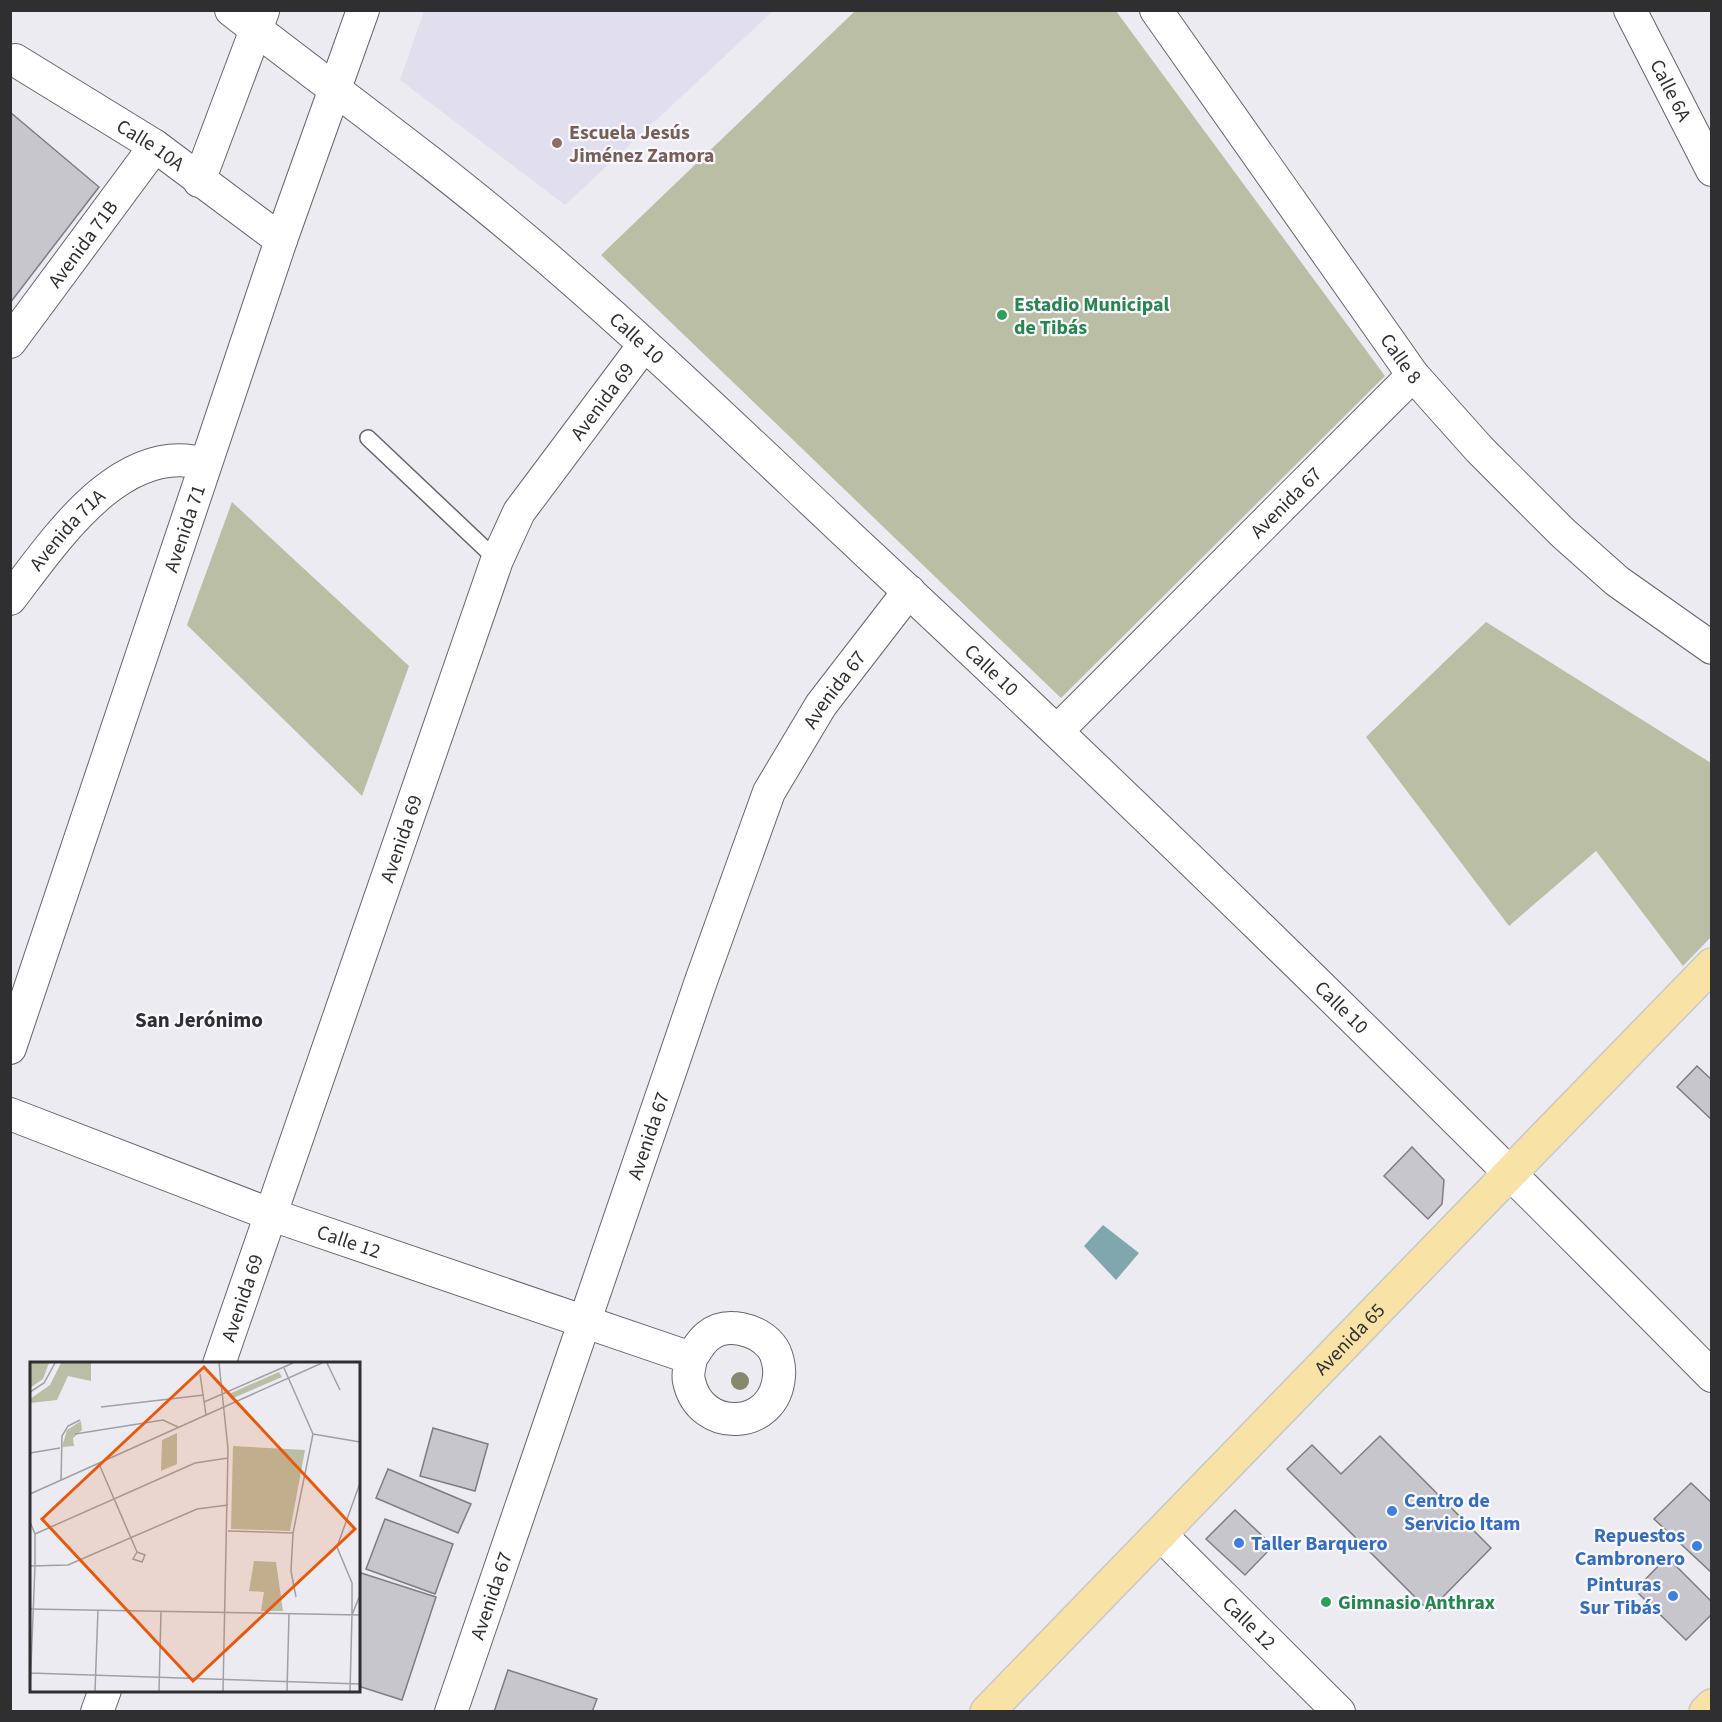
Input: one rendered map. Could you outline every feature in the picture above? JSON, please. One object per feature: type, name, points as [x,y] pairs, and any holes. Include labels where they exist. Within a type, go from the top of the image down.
[{"type":"main road","name":"Avenida 65","points":[[987,1712],[1712,965]]},
{"type":"main road","points":[[1706,1712],[1712,1706]]},
{"type":"street","name":"Calle 10","points":[[231,10],[260,20],[335,91],[421,155],[525,239],[644,345],[1058,730],[1510,1172],[1712,1376]]},
{"type":"street","name":"Avenida 71","points":[[10,1048],[281,240],[363,10]]},
{"type":"street","name":"Calle 8","points":[[1156,10],[1413,375],[1480,450],[1563,533],[1617,581],[1712,648]]},
{"type":"street","name":"Calle 6A","points":[[1630,10],[1712,170]]},
{"type":"street","points":[[199,181],[260,20]]},
{"type":"street","name":"Calle 10A","points":[[15,60],[155,146],[281,240]]},
{"type":"street","name":"Avenida 71B","points":[[10,342],[155,146]]},
{"type":"street","name":"Avenida 69","points":[[220,1362],[497,560],[519,512],[644,345]]},
{"type":"street","name":"Avenida 67","points":[[1058,730],[1413,375]]},
{"type":"street","name":"Avenida 71A","points":[[10,598],[83,509],[106,487],[133,471],[172,460],[206,464]]},
{"type":"street","name":"Avenida 67","points":[[451,1712],[769,792],[821,705],[909,591]]},
{"type":"street","name":"Calle 12","points":[[10,1114],[272,1215],[691,1358]]},
{"type":"street","name":"Calle 12","points":[[1160,1534],[1339,1712]]},
{"type":"street","points":[[97,1712],[104,1692]]},
{"type":"lane","points":[[368,438],[497,560]]},
{"type":"shaded area","name":"Escuela Jesús Jiménez Zamora","points":[[424,10],[773,11],[565,205],[400,80]]},
{"type":"green space","name":"Estadio Municipal de Tibás","points":[[855,11],[1116,11],[1385,376],[1061,698],[601,255]]},
{"type":"green space","points":[[232,502],[409,666],[362,796],[187,625]]},
{"type":"green space","points":[[1486,622],[1711,763],[1711,937],[1683,966],[1596,851],[1509,926],[1366,737]]},
{"type":"water","points":[[1103,1225],[1139,1253],[1116,1280],[1084,1246]]},
{"type":"building","points":[[10,112],[99,187],[10,303]]},
{"type":"building","points":[[1697,1066],[1712,1080],[1712,1120],[1677,1087]]},
{"type":"building","points":[[1412,1147],[1444,1180],[1442,1204],[1428,1219],[1384,1176]]},
{"type":"building","points":[[433,1428],[488,1444],[475,1491],[420,1476]]},
{"type":"building","name":"Centro de Servicio Itam","points":[[1380,1436],[1491,1548],[1429,1611],[1287,1469],[1312,1445],[1341,1474]]},
{"type":"building","points":[[388,1469],[471,1504],[458,1533],[376,1498]]},
{"type":"building","name":"Repuestos Cambronero","points":[[1691,1483],[1712,1503],[1712,1573],[1654,1519]]},
{"type":"building","name":"Taller Barquero","points":[[1235,1510],[1273,1546],[1245,1575],[1206,1539]]},
{"type":"building","points":[[385,1519],[453,1544],[435,1594],[366,1569]]},
{"type":"building","name":"Pinturas Sur Tibás","points":[[1667,1557],[1712,1602],[1712,1614],[1686,1640],[1635,1590]]},
{"type":"building","points":[[360,1573],[436,1597],[402,1700],[360,1687]]},
{"type":"building","points":[[508,1670],[597,1699],[592,1712],[494,1712]]},
{"type":"place","name":"Escuela Jesús Jiménez Zamora","points":[[557,143]]},
{"type":"place","name":"Estadio Municipal de Tibás","points":[[1002,315]]},
{"type":"place","name":"Centro de Servicio Itam","points":[[1392,1511]]},
{"type":"place","name":"Taller Barquero","points":[[1239,1543]]},
{"type":"place","name":"Repuestos Cambronero","points":[[1697,1546]]},
{"type":"place","name":"Pinturas Sur Tibás","points":[[1673,1596]]},
{"type":"place","name":"Gimnasio Anthrax","points":[[1326,1602]]},
{"type":"district","name":"San Jerónimo","points":[[199,1020]]}]
